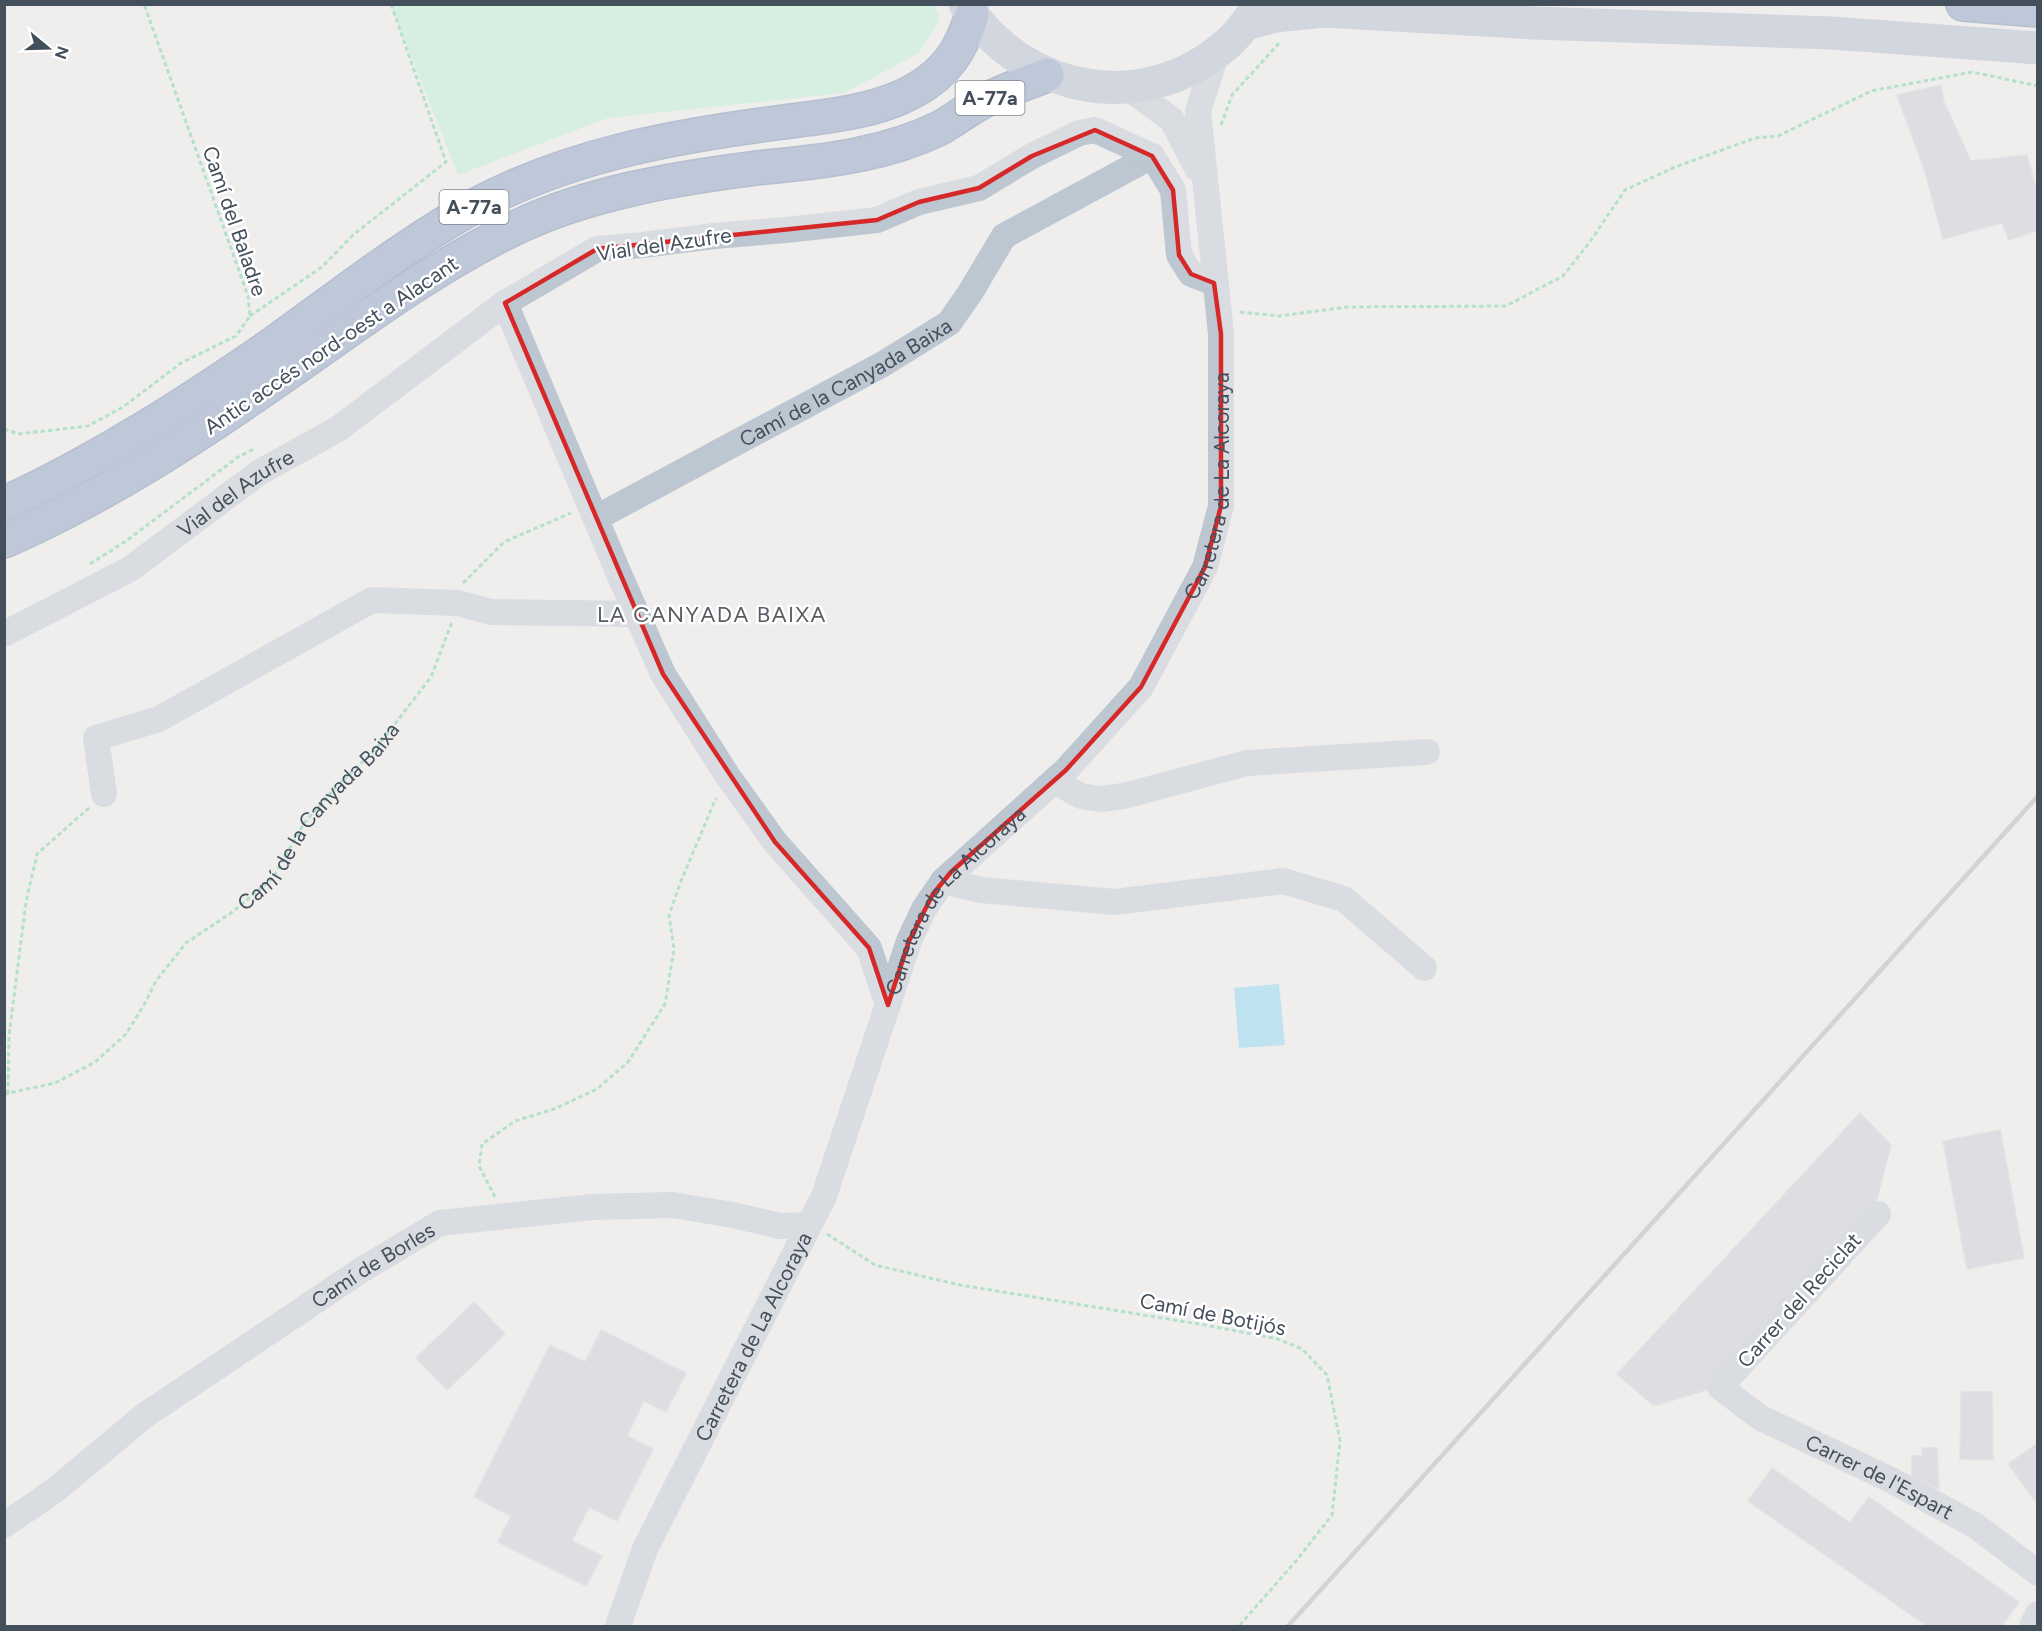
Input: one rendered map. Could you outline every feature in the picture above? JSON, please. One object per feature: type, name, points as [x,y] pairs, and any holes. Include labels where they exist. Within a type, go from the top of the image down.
[{"type":"highway","points":[[1963,4],[2037,10]]},
{"type":"highway","name":"Antic accés nord-oest a Alacant","points":[[4,504],[162,418],[270,346],[375,269],[488,199],[567,165],[607,153],[649,143],[738,128],[840,116],[897,100],[924,84],[944,68],[961,44],[968,10]]},
{"type":"highway","name":"Antic accés nord-oest a Alacant","points":[[4,542],[93,497],[178,446],[234,410],[391,300],[516,228],[567,208],[616,193],[757,168],[813,163],[863,154],[937,129],[988,99],[1047,75]]},
{"type":"main road","points":[[968,10],[987,34],[1025,64],[1047,75],[1073,83],[1100,87],[1128,87],[1174,76],[1217,52],[1265,14],[1324,11],[1534,23],[1832,33],[2037,48]]},
{"type":"street","name":"Carretera de La Alcoraya","points":[[618,1626],[645,1549],[824,1196],[909,941],[924,909],[943,881],[1056,779],[1141,687],[1205,567],[1221,506],[1221,334],[1198,111],[1204,85],[1217,52]]},
{"type":"street","points":[[1128,87],[1172,120],[1206,188]]},
{"type":"street","name":"Vial del Azufre","points":[[4,634],[130,569],[260,472],[338,429],[505,303],[597,249],[877,220],[919,202],[979,188],[1032,156],[1079,133],[1095,130],[1152,156]]},
{"type":"street","points":[[1152,156],[1173,190],[1179,255],[1191,274],[1214,283]]},
{"type":"street","name":"Camí de la Canyada Baixa","points":[[593,511],[883,364],[949,323],[1004,236],[1152,156]]},
{"type":"street","points":[[505,303],[615,567],[663,674],[727,775],[775,842],[869,948],[888,1005]]},
{"type":"street","points":[[104,794],[96,738],[159,719],[372,600],[458,603],[490,612],[637,614]]},
{"type":"street","points":[[1056,779],[1081,796],[1101,799],[1124,796],[1247,763],[1427,753]]},
{"type":"street","points":[[943,881],[981,890],[1115,902],[1283,881],[1344,899],[1424,968]]},
{"type":"street","name":"Camí de Borles","points":[[4,1525],[54,1491],[144,1416],[363,1269],[440,1223],[593,1207],[673,1205],[780,1226],[809,1225]]},
{"type":"street","name":"Carrer del Reciclat","points":[[1720,1387],[1878,1214]]},
{"type":"street","name":"Carrer de l'Espart","points":[[1720,1387],[1759,1418],[1891,1480],[1976,1526],[2037,1573]]},
{"type":"street","points":[[2032,1626],[2037,1614]]},
{"type":"path","name":"Camí del Baladre","points":[[4,429],[18,434],[88,426],[123,407],[181,363],[236,336],[250,316],[248,296],[144,4]]},
{"type":"path","points":[[250,316],[322,267],[353,235],[446,162],[391,4]]},
{"type":"path","points":[[1200,135],[1220,128],[1232,95],[1280,42],[1265,14]]},
{"type":"path","points":[[1218,309],[1279,316],[1348,307],[1506,306],[1563,276],[1625,190],[1675,167],[1755,138],[1778,136],[1871,91],[1972,72],[2037,86]]},
{"type":"path","points":[[88,565],[126,541],[238,457],[259,446]]},
{"type":"path","name":"Camí de la Canyada Baixa","points":[[6,1094],[56,1083],[95,1062],[126,1034],[156,981],[186,943],[231,913],[273,879],[304,823],[337,786],[374,751],[432,677],[458,603],[457,588],[504,542],[593,511]]},
{"type":"path","points":[[504,1215],[479,1166],[482,1144],[515,1121],[554,1109],[597,1089],[628,1062],[665,1004],[674,949],[669,915],[696,843],[727,775]]},
{"type":"path","points":[[6,1094],[9,1036],[26,902],[37,854],[104,794]]},
{"type":"path","name":"Camí de Botijós","points":[[809,1225],[824,1231],[875,1265],[960,1285],[1278,1339],[1302,1349],[1327,1375],[1340,1441],[1332,1515],[1296,1561],[1239,1626]]},
{"type":"highlighted area","points":[[1095,130],[1152,156],[1173,190],[1179,255],[1191,274],[1214,283],[1221,334],[1221,506],[1205,567],[1141,687],[1066,770],[951,872],[933,894],[909,941],[888,1005],[869,948],[775,842],[663,674],[505,303],[597,249],[877,220],[919,202],[979,188],[1032,156]]},
{"type":"green space","points":[[934,4],[940,19],[919,53],[844,93],[608,118],[458,175],[391,5]]},
{"type":"water","points":[[1279,984],[1285,1045],[1239,1048],[1234,988]]},
{"type":"building","points":[[1941,85],[1944,102],[1971,161],[2027,155],[2038,196],[2038,230],[2009,240],[2002,223],[1943,239],[1925,172],[1897,95]]},
{"type":"building","points":[[1860,1113],[1891,1145],[1876,1203],[1706,1390],[1654,1406],[1617,1374]]},
{"type":"building","points":[[2000,1130],[2024,1258],[1967,1269],[1943,1141]]},
{"type":"building","points":[[474,1302],[505,1334],[447,1390],[416,1358]]},
{"type":"building","points":[[601,1330],[686,1373],[666,1412],[644,1401],[627,1436],[653,1449],[617,1521],[589,1507],[572,1541],[602,1556],[586,1586],[498,1542],[511,1516],[474,1497],[550,1345],[585,1362]]},
{"type":"building","points":[[1961,1392],[1992,1392],[1993,1460],[1960,1459]]},
{"type":"building","points":[[2038,1443],[2038,1505],[2008,1464]]},
{"type":"building","points":[[1922,1448],[1937,1448],[1939,1489],[1912,1478],[1912,1456],[1923,1456]]},
{"type":"building","points":[[1772,1468],[1850,1523],[1869,1497],[2019,1602],[2002,1626],[1927,1626],[1748,1501]]},
{"type":"railway","points":[[1288,1626],[2038,796]]},
{"type":"district","name":"LA CANYADA BAIXA","points":[[712,614]]}]
